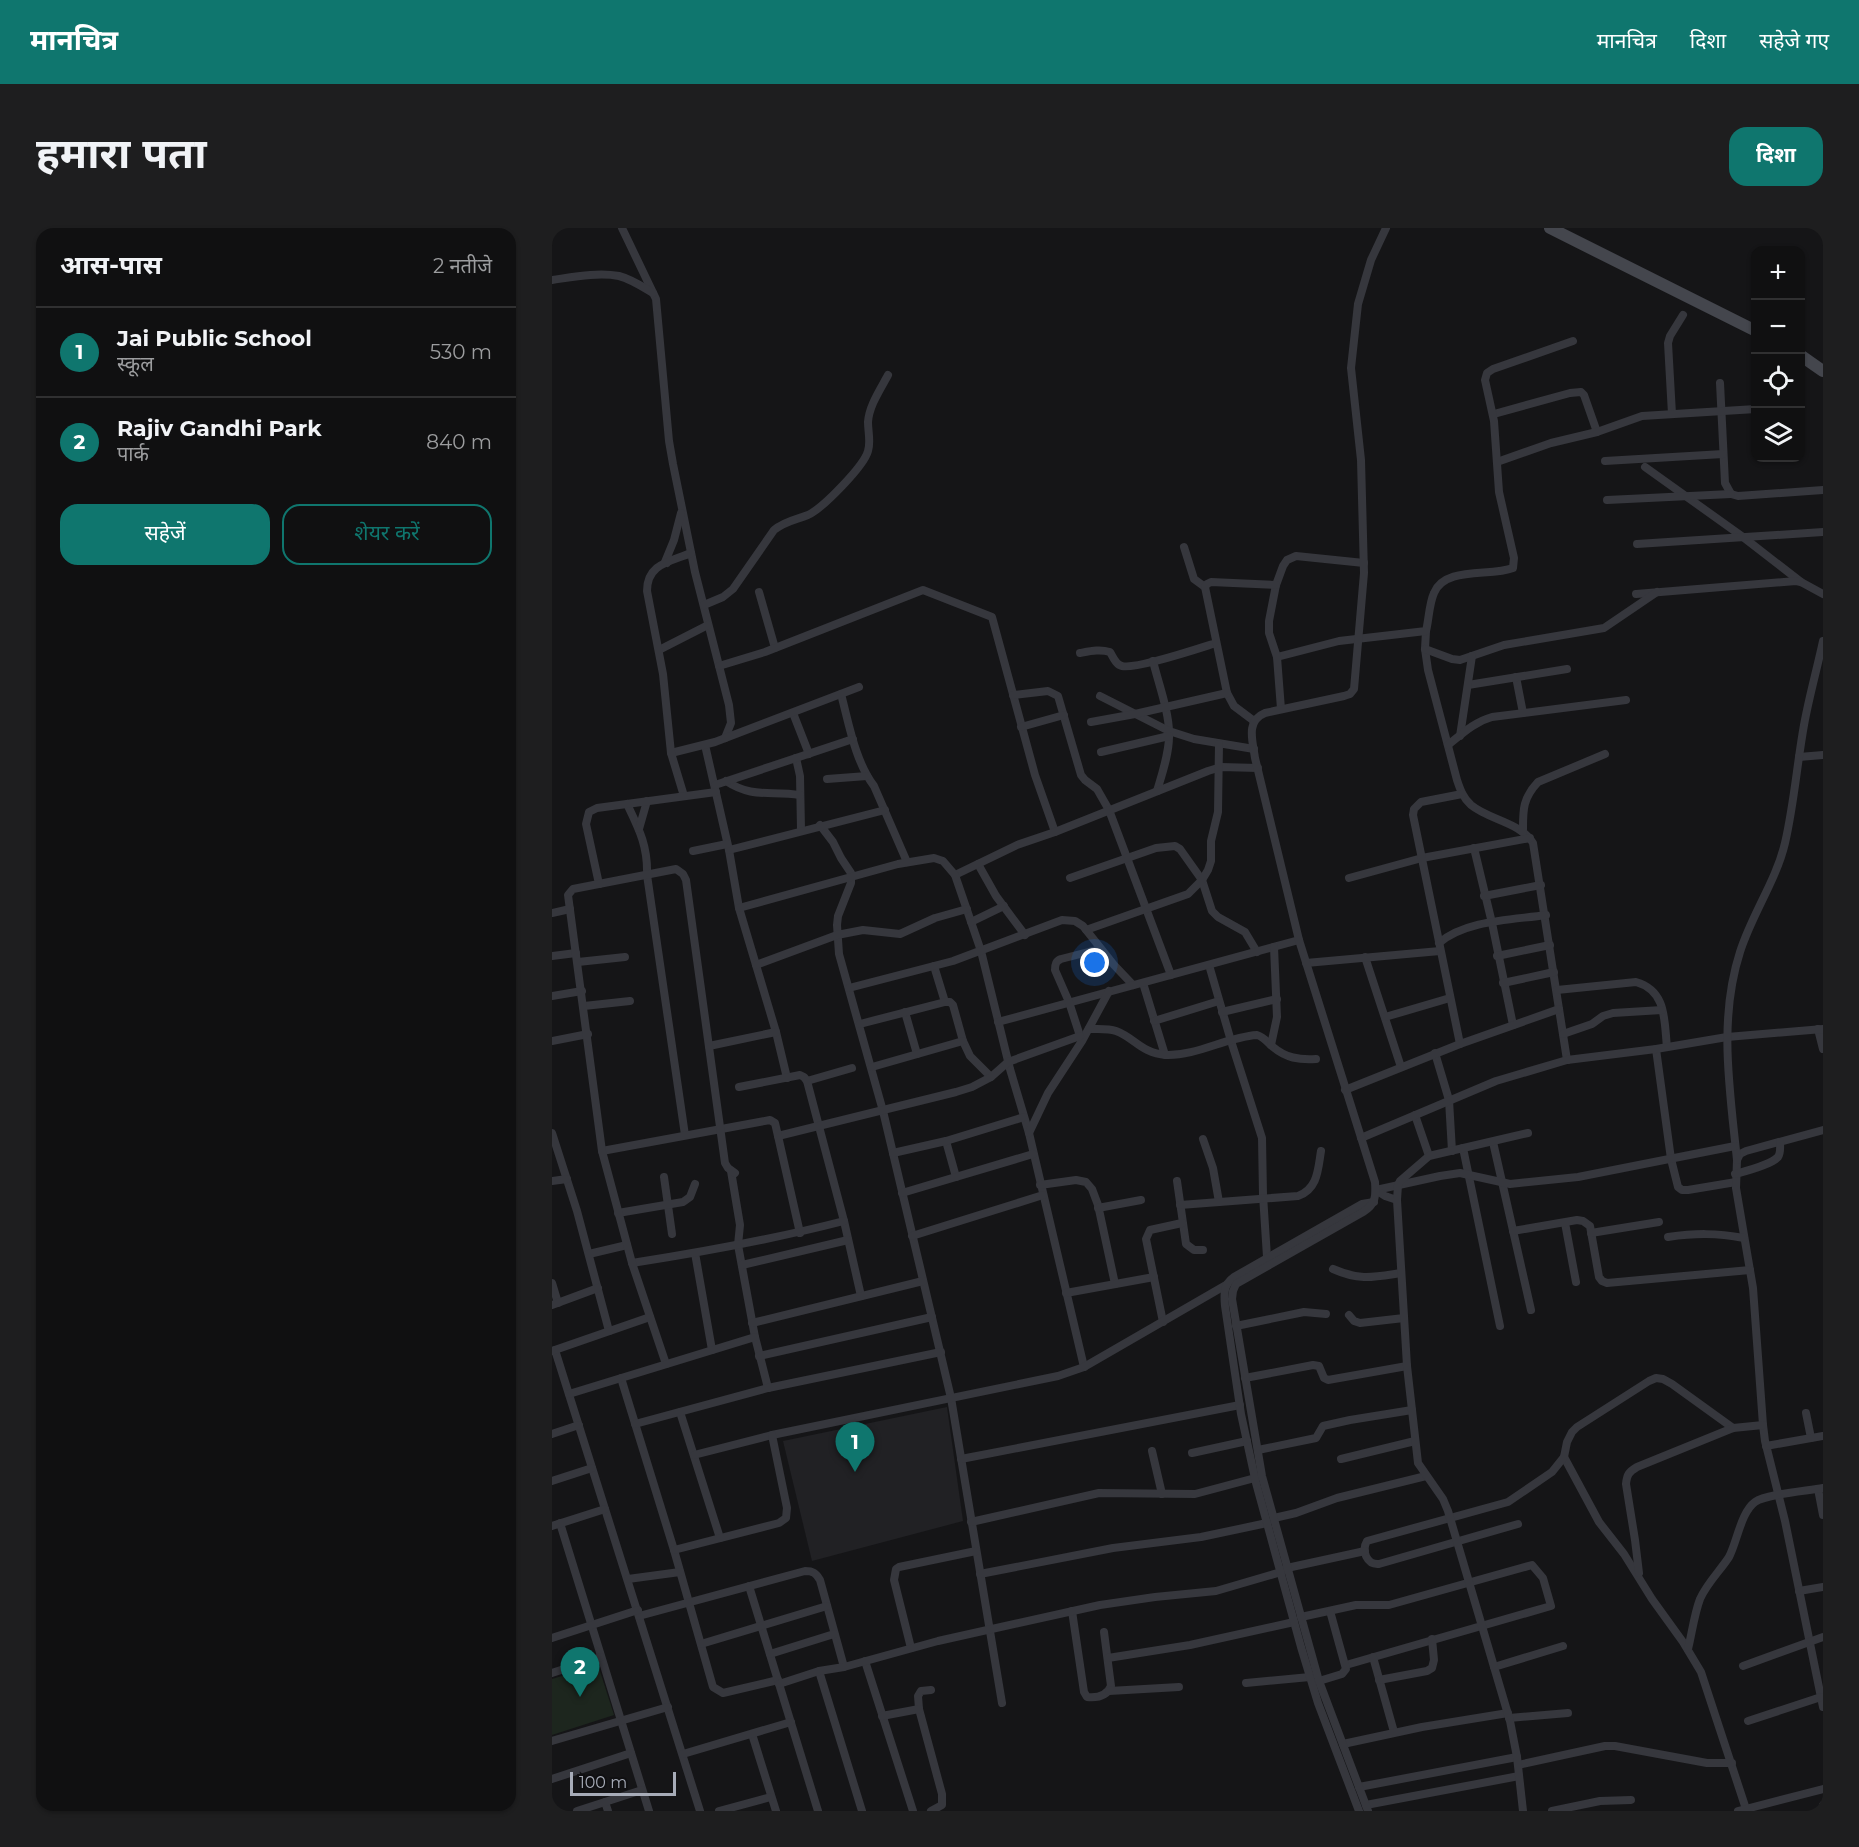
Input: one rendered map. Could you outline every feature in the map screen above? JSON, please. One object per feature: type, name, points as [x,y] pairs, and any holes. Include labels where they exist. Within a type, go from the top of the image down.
[{"type":"street","points":[[622,228],[654,293],[669,441],[691,553],[731,717],[730,729],[725,738]]},
{"type":"street","points":[[1270,1521],[1236,1326],[1233,1290],[1236,1284],[1364,1212],[1375,1202],[1376,1190],[1299,940],[1252,736],[1254,721],[1258,716],[1350,694],[1353,689],[1364,563],[1362,460],[1351,368],[1358,304],[1371,260],[1386,228]]},
{"type":"street","points":[[1550,228],[1751,329]]},
{"type":"street","points":[[552,280],[585,276],[618,276],[654,293]]},
{"type":"street","points":[[1672,414],[1668,344],[1670,336],[1683,315]]},
{"type":"street","points":[[1567,1060],[1533,843],[1527,835],[1472,805],[1462,794],[1428,669],[1425,649],[1432,597],[1439,584],[1460,575],[1504,571],[1515,565],[1499,492],[1494,414],[1486,386],[1487,374],[1493,369],[1573,341]]},
{"type":"street","points":[[1805,358],[1823,371]]},
{"type":"street","points":[[704,605],[723,597],[733,589],[774,530],[782,524],[820,508],[850,476],[868,451],[870,411],[888,375]]},
{"type":"street","points":[[1720,383],[1725,483],[1731,494]]},
{"type":"street","points":[[1494,414],[1581,392],[1597,432]]},
{"type":"street","points":[[1497,462],[1642,416],[1751,409]]},
{"type":"street","points":[[1605,461],[1723,454]]},
{"type":"street","points":[[1645,467],[1743,537],[1801,582],[1823,594]]},
{"type":"street","points":[[1607,500],[1731,494],[1738,496],[1823,490]]},
{"type":"street","points":[[667,563],[665,562],[682,511]]},
{"type":"street","points":[[1637,544],[1823,532]]},
{"type":"street","points":[[1184,547],[1194,579],[1205,587],[1227,693],[1234,706],[1254,721]]},
{"type":"street","points":[[684,796],[671,753],[663,674],[647,581],[655,568],[691,553]]},
{"type":"street","points":[[1281,709],[1277,657],[1268,628],[1276,585],[1283,566],[1287,560],[1296,556],[1364,563]]},
{"type":"street","points":[[1205,587],[1211,582],[1276,585]]},
{"type":"street","points":[[1636,594],[1801,582]]},
{"type":"street","points":[[719,666],[775,648],[923,590],[992,617],[1035,775],[1055,832]]},
{"type":"street","points":[[759,592],[775,648]]},
{"type":"street","points":[[1425,649],[1460,660],[1504,645],[1604,628],[1657,592]]},
{"type":"street","points":[[659,650],[708,625]]},
{"type":"street","points":[[1277,657],[1357,638],[1426,631]]},
{"type":"street","points":[[1823,641],[1804,722],[1785,843],[1736,967],[1730,999],[1726,1057],[1737,1160],[1735,1178],[1737,1200],[1753,1288],[1760,1404],[1766,1446],[1823,1707]]},
{"type":"street","points":[[1080,653],[1100,650],[1110,652],[1121,666],[1153,661],[1216,643]]},
{"type":"street","points":[[1460,736],[1472,656]]},
{"type":"street","points":[[1153,661],[1169,734],[1163,772],[1157,791]]},
{"type":"street","points":[[1468,685],[1567,669]]},
{"type":"street","points":[[1516,677],[1523,713]]},
{"type":"street","points":[[671,753],[725,738],[859,687]]},
{"type":"street","points":[[1013,695],[1048,691],[1053,692],[1060,701],[1081,775],[1097,789],[1109,810],[1171,975]]},
{"type":"street","points":[[1091,722],[1227,693]]},
{"type":"street","points":[[841,694],[853,739],[867,776],[874,786],[907,862]]},
{"type":"street","points":[[1100,696],[1169,734],[1254,749]]},
{"type":"street","points":[[1448,745],[1482,720],[1626,699]]},
{"type":"street","points":[[793,712],[809,754]]},
{"type":"street","points":[[1021,726],[1064,715]]},
{"type":"street","points":[[1101,752],[1169,734]]},
{"type":"street","points":[[599,884],[586,819],[589,813],[597,808],[684,796],[715,788],[726,781],[853,739]]},
{"type":"street","points":[[1086,930],[1188,894],[1202,880],[1211,861],[1211,841],[1218,812],[1219,744]]},
{"type":"street","points":[[705,745],[739,908],[776,1032],[787,1078]]},
{"type":"street","points":[[1527,835],[1524,802],[1530,790],[1538,782],[1605,754]]},
{"type":"street","points":[[1799,757],[1823,754]]},
{"type":"street","points":[[796,759],[800,776],[801,830]]},
{"type":"street","points":[[956,875],[1017,845],[1219,767],[1258,768]]},
{"type":"street","points":[[827,779],[867,776]]},
{"type":"street","points":[[726,781],[746,792],[800,795]]},
{"type":"street","points":[[1460,1044],[1413,815],[1414,809],[1421,802],[1462,794]]},
{"type":"street","points":[[639,829],[647,801]]},
{"type":"street","points":[[627,804],[646,849],[647,875],[685,1135]]},
{"type":"street","points":[[693,851],[728,847],[885,810]]},
{"type":"street","points":[[820,825],[833,842],[852,876],[838,916],[839,954],[872,1067],[951,1398],[1002,1703]]},
{"type":"street","points":[[1349,878],[1422,858],[1527,835]]},
{"type":"street","points":[[1070,878],[1156,848],[1175,846],[1180,849],[1202,880],[1212,911],[1218,917],[1245,932],[1257,952]]},
{"type":"street","points":[[1474,848],[1513,1025]]},
{"type":"street","points":[[739,908],[907,862],[934,858],[944,861],[956,875],[981,951],[1008,1062],[1029,1133],[1084,1367]]},
{"type":"street","points":[[978,864],[1025,935]]},
{"type":"street","points":[[666,1364],[632,1263],[602,1151],[568,895],[573,889],[676,869],[683,874],[686,880],[725,1163],[733,1172],[741,1225],[738,1245],[752,1323],[768,1388]]},
{"type":"street","points":[[1484,896],[1541,885]]},
{"type":"street","points":[[971,922],[1004,906]]},
{"type":"street","points":[[552,913],[570,909]]},
{"type":"street","points":[[756,965],[837,935],[863,930],[900,934],[935,918],[967,909]]},
{"type":"street","points":[[1306,963],[1439,947],[1445,938],[1472,927],[1546,915]]},
{"type":"street","points":[[849,988],[981,951],[1069,919],[1086,930],[1133,985]]},
{"type":"street","points":[[999,1022],[1299,940]]},
{"type":"street","points":[[1497,956],[1550,945]]},
{"type":"street","points":[[1271,1045],[1277,1017],[1274,947]]},
{"type":"street","points":[[1081,1039],[1069,1002],[1055,970],[1057,961],[1100,949]]},
{"type":"street","points":[[552,956],[625,957]]},
{"type":"street","points":[[1365,957],[1401,1067]]},
{"type":"street","points":[[1209,965],[1262,1138],[1267,1257]]},
{"type":"street","points":[[933,966],[945,1002]]},
{"type":"street","points":[[1503,983],[1554,972]]},
{"type":"street","points":[[1557,990],[1636,982],[1647,986],[1655,992],[1662,1010],[1666,1047]]},
{"type":"street","points":[[1143,983],[1166,1055]]},
{"type":"street","points":[[552,996],[582,991]]},
{"type":"street","points":[[1029,1133],[1048,1093],[1089,1029],[1109,991]]},
{"type":"street","points":[[1384,1017],[1450,998]]},
{"type":"street","points":[[1222,1012],[1277,999]]},
{"type":"street","points":[[1154,1021],[1219,1000]]},
{"type":"street","points":[[584,1006],[630,1001]]},
{"type":"street","points":[[860,1024],[950,1002],[970,1056],[991,1077]]},
{"type":"street","points":[[1345,1090],[1436,1053],[1560,1009]]},
{"type":"street","points":[[1563,1034],[1592,1024],[1603,1016],[1613,1013],[1662,1010]]},
{"type":"street","points":[[905,1012],[917,1054]]},
{"type":"street","points":[[1089,1029],[1111,1029],[1146,1050],[1166,1055],[1257,1035],[1285,1056],[1305,1060],[1316,1059]]},
{"type":"street","points":[[1361,1138],[1496,1081],[1567,1060],[1727,1037],[1820,1029],[1823,1050]]},
{"type":"street","points":[[710,1046],[776,1032]]},
{"type":"street","points":[[552,1041],[588,1034]]},
{"type":"street","points":[[778,1136],[956,1092],[991,1077],[1008,1062],[1081,1039]]},
{"type":"street","points":[[872,1067],[963,1041]]},
{"type":"street","points":[[1656,1049],[1671,1159],[1678,1187],[1688,1190],[1735,1178],[1768,1164],[1777,1158],[1780,1142]]},
{"type":"street","points":[[1436,1053],[1449,1100],[1452,1151]]},
{"type":"street","points":[[807,1081],[852,1068]]},
{"type":"street","points":[[739,1088],[800,1075],[807,1081],[861,1296]]},
{"type":"street","points":[[1415,1115],[1429,1156]]},
{"type":"street","points":[[893,1153],[946,1141],[1024,1117]]},
{"type":"street","points":[[602,1151],[766,1119],[775,1123],[800,1233]]},
{"type":"street","points":[[1737,1160],[1740,1154],[1746,1151],[1823,1130]]},
{"type":"street","points":[[552,1132],[589,1254],[609,1331]]},
{"type":"street","points":[[1523,1811],[1518,1761],[1508,1716],[1457,1541],[1443,1499],[1418,1463],[1407,1366],[1396,1200],[1398,1185],[1429,1156],[1528,1133]]},
{"type":"street","points":[[1203,1139],[1213,1168],[1219,1202]]},
{"type":"street","points":[[946,1141],[956,1177]]},
{"type":"street","points":[[1493,1142],[1531,1310]]},
{"type":"street","points":[[1376,1190],[1440,1176],[1468,1173],[1502,1183],[1518,1184],[1542,1179],[1578,1177],[1735,1146]]},
{"type":"street","points":[[1463,1148],[1500,1326]]},
{"type":"street","points":[[1180,1205],[1298,1196],[1306,1193],[1316,1180],[1321,1151]]},
{"type":"street","points":[[902,1193],[1033,1154]]},
{"type":"street","points":[[664,1178],[672,1234]]},
{"type":"street","points":[[552,1180],[567,1179]]},
{"type":"street","points":[[1040,1185],[1076,1180],[1086,1182],[1092,1189],[1115,1284]]},
{"type":"street","points":[[1177,1181],[1186,1244],[1194,1250],[1203,1250]]},
{"type":"street","points":[[618,1213],[687,1199],[695,1184]]},
{"type":"street","points":[[1376,1190],[1396,1200]]},
{"type":"street","points":[[912,1236],[1043,1196]]},
{"type":"street","points":[[1098,1208],[1142,1200]]},
{"type":"street","points":[[694,1455],[772,1435],[1058,1376],[1084,1367],[1226,1285],[1234,1276],[1267,1257],[1362,1204],[1375,1202]]},
{"type":"street","points":[[632,1263],[800,1233],[844,1221]]},
{"type":"street","points":[[1513,1231],[1583,1221],[1590,1226],[1599,1277],[1607,1283],[1750,1270]]},
{"type":"street","points":[[1565,1222],[1576,1282]]},
{"type":"street","points":[[1591,1233],[1659,1222]]},
{"type":"street","points":[[1163,1322],[1147,1235],[1150,1230],[1182,1223]]},
{"type":"street","points":[[1668,1237],[1711,1233],[1744,1238]]},
{"type":"street","points":[[742,1265],[848,1240]]},
{"type":"street","points":[[589,1254],[627,1245]]},
{"type":"street","points":[[695,1253],[712,1350]]},
{"type":"street","points":[[1334,1269],[1349,1276],[1358,1277],[1401,1273]]},
{"type":"street","points":[[1066,1293],[1154,1277]]},
{"type":"street","points":[[752,1323],[923,1281]]},
{"type":"street","points":[[552,1283],[555,1304],[598,1288]]},
{"type":"street","points":[[1226,1285],[1225,1306],[1246,1441],[1255,1478],[1284,1570],[1310,1677],[1365,1809]]},
{"type":"street","points":[[1236,1326],[1304,1312],[1326,1314]]},
{"type":"street","points":[[1349,1315],[1354,1321],[1360,1323],[1404,1318]]},
{"type":"street","points":[[650,1317],[553,1350],[639,1613],[700,1811]]},
{"type":"street","points":[[759,1356],[932,1317]]},
{"type":"street","points":[[569,1394],[755,1337]]},
{"type":"street","points":[[635,1424],[768,1388],[940,1352]]},
{"type":"street","points":[[1245,1378],[1313,1365],[1319,1366],[1326,1380],[1407,1366]]},
{"type":"street","points":[[621,1378],[713,1687],[723,1693],[844,1667],[911,1648],[1072,1611],[1136,1599],[1216,1591],[1284,1570],[1365,1551]]},
{"type":"street","points":[[1518,1524],[1379,1564],[1372,1564],[1368,1560],[1364,1546],[1367,1541],[1497,1507],[1508,1502],[1552,1472],[1564,1457],[1567,1442],[1577,1427],[1641,1385],[1656,1378],[1672,1384],[1733,1428]]},
{"type":"street","points":[[961,1458],[1240,1405]]},
{"type":"street","points":[[1258,1450],[1313,1439],[1318,1436],[1323,1426],[1412,1410]]},
{"type":"street","points":[[681,1412],[720,1538]]},
{"type":"street","points":[[1806,1413],[1811,1438]]},
{"type":"street","points":[[552,1434],[579,1425]]},
{"type":"street","points":[[1639,1576],[1626,1484],[1629,1473],[1637,1467],[1733,1428],[1763,1425]]},
{"type":"street","points":[[674,1550],[779,1523],[786,1518],[787,1508],[772,1435]]},
{"type":"street","points":[[1766,1446],[1823,1436]]},
{"type":"street","points":[[1192,1453],[1246,1441]]},
{"type":"street","points":[[1341,1459],[1415,1441]]},
{"type":"street","points":[[1152,1451],[1162,1494]]},
{"type":"street","points":[[1564,1457],[1599,1522],[1639,1576],[1701,1672],[1732,1763],[1742,1810],[1823,1789]]},
{"type":"street","points":[[552,1481],[592,1468]]},
{"type":"street","points":[[980,1575],[1113,1548],[1210,1535],[1270,1521],[1337,1498],[1426,1476]]},
{"type":"street","points":[[971,1522],[1099,1493],[1194,1494],[1255,1478]]},
{"type":"street","points":[[1688,1649],[1700,1600],[1729,1556],[1747,1511],[1757,1501],[1820,1489],[1823,1515]]},
{"type":"street","points":[[605,1509],[556,1525],[591,1625],[649,1811]]},
{"type":"street","points":[[911,1648],[894,1580],[896,1569],[976,1551]]},
{"type":"street","points":[[1108,1658],[1190,1645],[1356,1605],[1389,1605],[1532,1565],[1543,1578],[1551,1606],[1346,1665]]},
{"type":"street","points":[[552,1636],[812,1571],[820,1580],[844,1667]]},
{"type":"street","points":[[628,1579],[680,1572]]},
{"type":"street","points":[[749,1586],[818,1811]]},
{"type":"street","points":[[1799,1591],[1823,1587]]},
{"type":"street","points":[[701,1644],[827,1606]]},
{"type":"street","points":[[1072,1611],[1086,1696],[1095,1697],[1109,1691],[1179,1687]]},
{"type":"street","points":[[1319,1681],[1342,1674],[1346,1669],[1330,1611]]},
{"type":"street","points":[[1297,1619],[1365,1809]]},
{"type":"street","points":[[1104,1632],[1111,1686],[1109,1691]]},
{"type":"street","points":[[770,1654],[834,1634]]},
{"type":"street","points":[[1743,1666],[1823,1637]]},
{"type":"street","points":[[1379,1680],[1432,1668],[1434,1660],[1432,1640]]},
{"type":"street","points":[[1494,1667],[1563,1646]]},
{"type":"street","points":[[1373,1657],[1394,1732]]},
{"type":"street","points":[[552,1673],[601,1658]]},
{"type":"street","points":[[865,1661],[913,1811]]},
{"type":"street","points":[[819,1671],[862,1811]]},
{"type":"street","points":[[1246,1683],[1310,1677]]},
{"type":"street","points":[[931,1690],[921,1691],[918,1694],[919,1709],[942,1794],[942,1805],[931,1811]]},
{"type":"street","points":[[1748,1721],[1821,1691]]},
{"type":"street","points":[[552,1741],[668,1707]]},
{"type":"street","points":[[882,1716],[919,1709]]},
{"type":"street","points":[[1343,1744],[1394,1732],[1508,1716],[1568,1713]]},
{"type":"street","points":[[683,1754],[791,1722]]},
{"type":"street","points":[[752,1734],[776,1811]]},
{"type":"street","points":[[1359,1787],[1605,1746],[1707,1763],[1732,1763]]},
{"type":"street","points":[[552,1779],[631,1753]]},
{"type":"street","points":[[1365,1809],[1519,1776]]},
{"type":"street","points":[[577,1811],[606,1807],[642,1790]]},
{"type":"street","points":[[719,1811],[771,1797]]},
{"type":"street","points":[[1552,1811],[1600,1801],[1630,1800]]},
{"type":"street","points":[[1821,1811],[1823,1805]]},
{"type":"shaded area","points":[[947,1407],[963,1521],[812,1561],[783,1441]]},
{"type":"shaded area","points":[[598,1665],[614,1715],[552,1735],[552,1679]]},
{"type":"place","name":"Jai Public School","points":[[855,1472]]},
{"type":"place","name":"Rajiv Gandhi Park","points":[[580,1697]]}]
